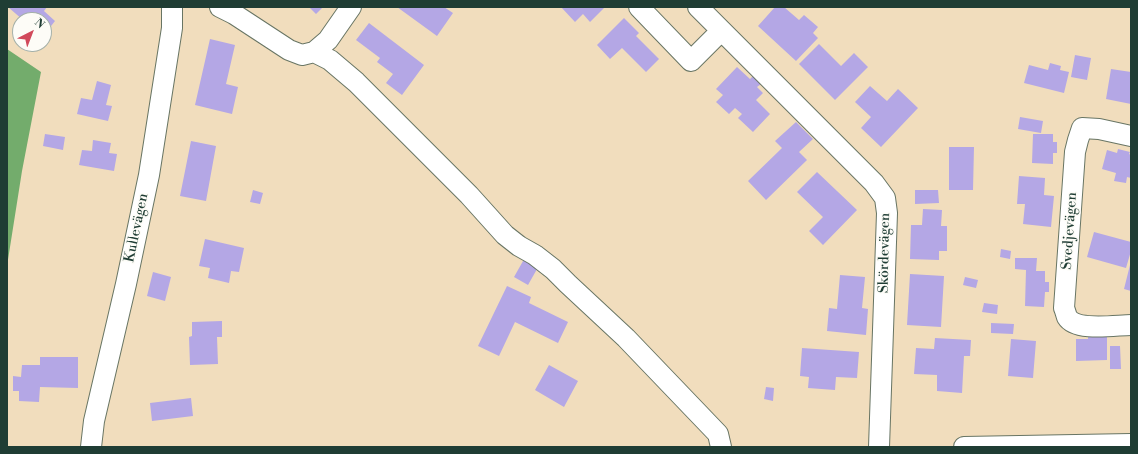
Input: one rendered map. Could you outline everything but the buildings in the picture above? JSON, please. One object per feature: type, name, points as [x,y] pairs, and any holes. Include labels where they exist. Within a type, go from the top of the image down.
[{"type":"street","name":"Kullevägen","points":[[92,447],[94,421],[126,284],[149,175],[172,28],[172,7]]},
{"type":"street","points":[[220,7],[234,14],[289,50],[302,55],[314,52],[328,40],[351,7]]},
{"type":"street","points":[[639,7],[691,60],[721,31]]},
{"type":"street","name":"Skördevägen","points":[[698,7],[874,182],[885,198],[887,214],[879,447]]},
{"type":"street","points":[[314,52],[330,60],[356,82],[464,190],[506,235],[519,246],[535,255],[553,269],[626,338],[718,434],[721,447]]},
{"type":"street","name":"Svedjevägen","points":[[1131,136],[1099,129],[1082,128],[1076,152],[1064,308],[1067,318],[1082,326],[1131,324]]},
{"type":"street","points":[[964,447],[1131,444]]},
{"type":"green space","points":[[7,49],[41,72],[22,171],[7,266]]}]
